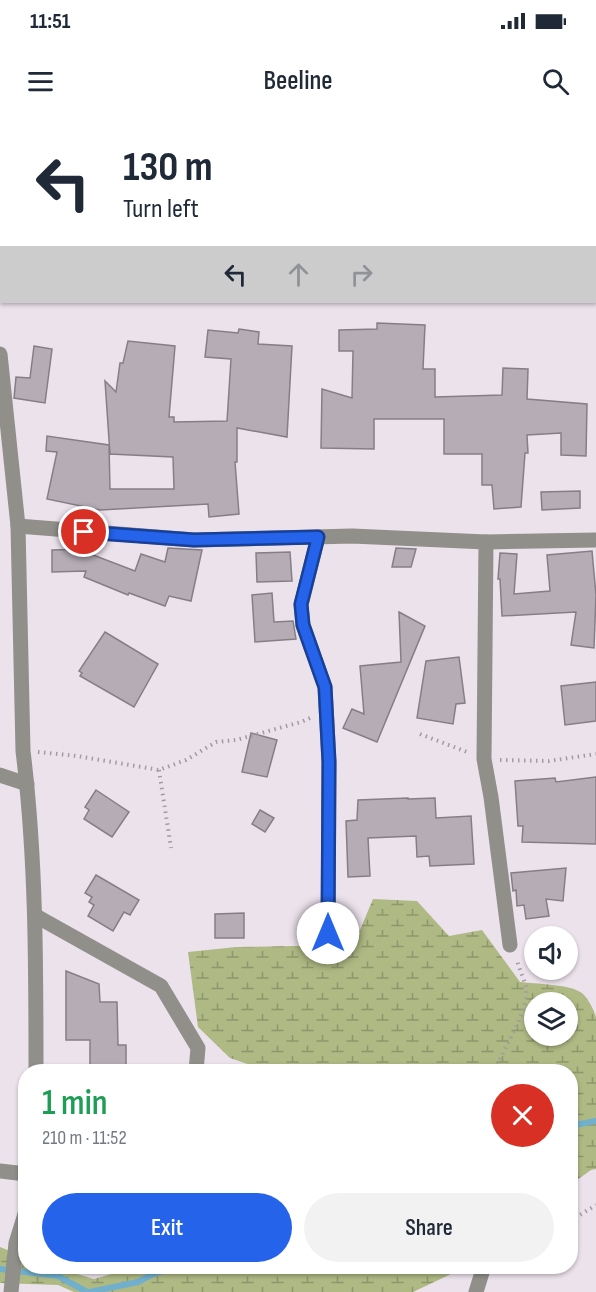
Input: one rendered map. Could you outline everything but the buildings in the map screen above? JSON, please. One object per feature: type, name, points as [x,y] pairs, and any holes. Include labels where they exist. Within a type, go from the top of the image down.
[{"type":"street","points":[[0,354],[18,526],[23,751],[36,916],[36,1064]]},
{"type":"street","points":[[18,526],[194,540],[352,536],[486,542],[596,540]]},
{"type":"street","points":[[318,537],[301,604],[303,625],[325,687],[329,762],[328,933]]},
{"type":"street","points":[[486,542],[484,759],[510,945]]},
{"type":"street","points":[[0,775],[27,784]]},
{"type":"street","points":[[36,916],[161,986],[198,1048],[197,1064]]},
{"type":"street","points":[[0,1171],[18,1173]]},
{"type":"street","points":[[11,1292],[18,1237]]},
{"type":"street","points":[[476,1292],[482,1274]]},
{"type":"path","points":[[23,751],[77,756],[159,770],[186,760],[216,742],[236,740],[301,722],[326,708]]},
{"type":"path","points":[[420,734],[484,759],[549,761],[596,754]]},
{"type":"path","points":[[159,770],[171,848]]},
{"type":"path","points":[[498,1064],[522,1012],[527,990],[515,953],[510,945]]},
{"type":"path","points":[[578,1216],[596,1205]]},
{"type":"green space","points":[[373,899],[417,901],[449,936],[482,930],[520,982],[576,990],[584,995],[590,1004],[596,1017],[596,1169],[578,1179],[578,1064],[248,1064],[230,1058],[198,1027],[188,952],[236,947],[347,945],[360,930]]},
{"type":"green space","points":[[0,1247],[18,1254],[18,1274],[77,1274],[94,1279],[111,1274],[450,1274],[413,1292],[74,1292],[58,1285],[0,1283]]},
{"type":"waterway","points":[[578,1124],[596,1121]]},
{"type":"waterway","points":[[0,1269],[18,1271]]},
{"type":"waterway","points":[[41,1274],[58,1276],[87,1292]]},
{"type":"waterway","points":[[90,1292],[138,1282],[153,1274]]},
{"type":"route","points":[[84,532],[194,540],[318,537],[301,604],[303,625],[325,687],[329,762],[328,933]]}]
